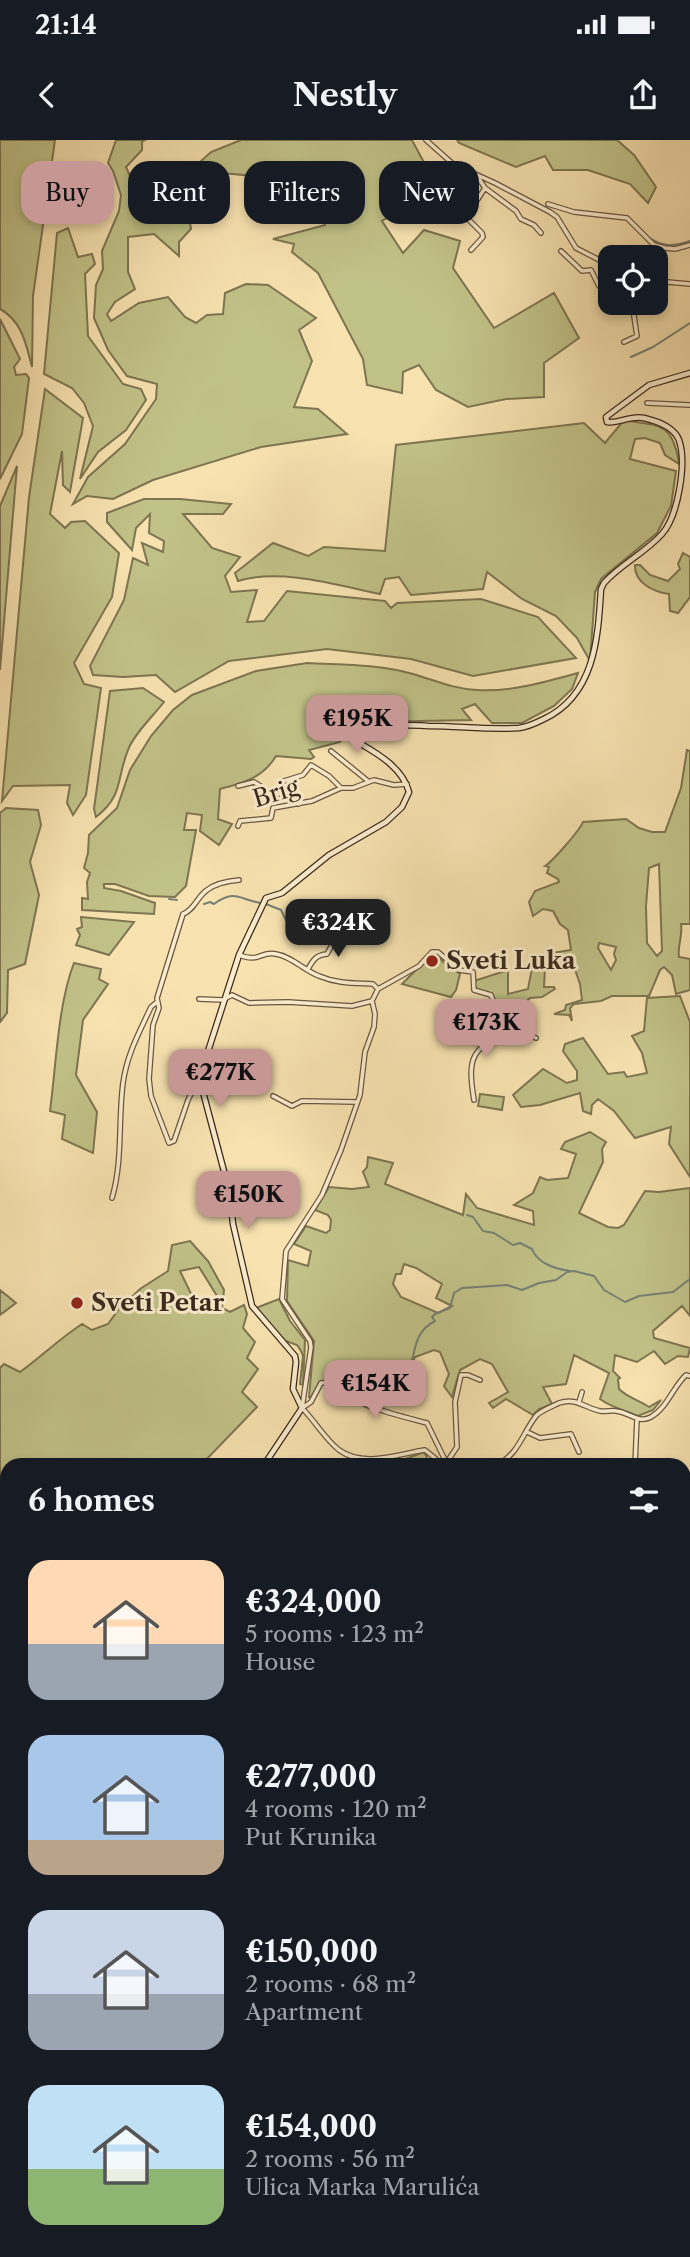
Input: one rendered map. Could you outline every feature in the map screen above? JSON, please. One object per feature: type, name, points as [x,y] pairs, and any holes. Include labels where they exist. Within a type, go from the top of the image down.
[{"type":"main road","points":[[269,1458],[302,1408],[293,1389],[296,1362],[293,1352],[254,1310],[233,1224],[230,1194],[203,1092],[202,1070],[239,955],[266,898],[282,894],[329,855],[392,818],[409,796],[407,784],[385,759],[358,741],[359,733],[397,725],[527,726],[551,716],[571,699],[590,668],[594,654],[599,631],[601,589],[604,583],[653,544],[669,525],[676,504],[681,455],[679,439],[662,423],[636,417],[611,423],[606,419],[649,385],[690,373]]},
{"type":"street","points":[[426,140],[450,161]]},
{"type":"street","points":[[479,177],[550,212],[557,217],[576,248],[598,259]]},
{"type":"street","points":[[479,179],[485,188],[541,233]]},
{"type":"street","points":[[471,250],[483,237],[466,217],[485,188]]},
{"type":"street","points":[[548,204],[573,212],[627,218],[654,245],[664,248],[690,245]]},
{"type":"street","points":[[561,251],[582,271],[591,270],[598,284]]},
{"type":"street","points":[[668,282],[690,284]]},
{"type":"street","points":[[624,342],[637,336],[634,315]]},
{"type":"street","points":[[647,403],[690,405]]},
{"type":"street","points":[[681,455],[689,453]]},
{"type":"street","points":[[331,751],[368,781]]},
{"type":"street","points":[[289,791],[281,782],[303,775],[311,765],[329,776],[341,788]]},
{"type":"street","name":"Brig","points":[[238,825],[240,821],[271,818],[273,808],[299,804],[341,788],[354,788],[368,781],[407,784]]},
{"type":"street","points":[[238,786],[254,782],[271,796],[289,791],[296,793],[299,804]]},
{"type":"street","points":[[112,1198],[117,1176],[123,1087],[129,1055],[151,1007],[157,1002],[183,914],[188,912],[207,890],[220,883],[239,880]]},
{"type":"street","points":[[308,970],[313,959],[327,954],[338,934],[359,935]]},
{"type":"street","points":[[367,1458],[352,1456],[339,1450],[302,1408],[310,1340],[282,1299],[286,1251],[322,1195],[360,1095],[365,1052],[374,1027],[372,1001],[378,989],[419,965],[432,952],[438,952],[459,970],[473,972],[474,990],[491,996],[495,1009],[513,1027],[536,1038]]},
{"type":"street","points":[[239,955],[250,959],[272,953],[289,956],[308,970],[334,982],[373,984],[378,989]]},
{"type":"street","points":[[199,999],[223,1000],[232,995],[249,1003],[288,1002],[352,1006],[372,1001]]},
{"type":"street","points":[[157,1002],[159,1008],[153,1025],[149,1079],[151,1096],[169,1143],[174,1141],[202,1070]]},
{"type":"street","points":[[474,1100],[470,1079],[475,1052],[483,1043],[513,1027]]},
{"type":"street","points":[[273,1096],[292,1106],[302,1101],[356,1102]]},
{"type":"street","points":[[450,1458],[457,1447],[455,1402],[461,1375],[480,1380]]},
{"type":"street","points":[[508,1458],[539,1412],[560,1403],[579,1402],[602,1412],[626,1413],[637,1419],[648,1418],[665,1404],[677,1384],[690,1376]]},
{"type":"street","points":[[302,1408],[311,1402],[321,1383],[333,1383],[344,1387],[367,1406],[427,1423],[443,1458]]},
{"type":"street","points":[[579,1402],[582,1392]]},
{"type":"street","points":[[635,1458],[637,1419]]},
{"type":"street","points":[[527,1432],[540,1438],[571,1434],[579,1452]]},
{"type":"street","points":[[381,1458],[425,1450],[435,1458]]},
{"type":"green space","points":[[0,140],[55,140],[52,161],[21,161],[21,224],[43,224],[33,296],[32,367],[18,327],[0,309]]},
{"type":"green space","points":[[116,140],[145,140],[142,142],[142,150],[132,161],[128,161],[126,167],[128,224],[190,224],[191,229],[179,242],[179,256],[154,234],[128,237],[128,272],[135,289],[115,302],[107,314],[111,321],[139,303],[168,297],[185,317],[196,323],[207,315],[223,314],[225,293],[246,284],[268,285],[316,318],[299,330],[312,361],[294,407],[318,409],[347,434],[261,447],[153,480],[113,499],[87,496],[73,504],[88,477],[125,444],[156,399],[157,384],[127,376],[108,350],[94,318],[96,285],[103,269],[102,251],[119,211],[121,195],[114,174],[114,161],[109,161]]},
{"type":"green space","points":[[241,140],[412,140],[423,161],[379,161],[379,224],[384,224],[403,253],[424,230],[460,241],[453,268],[494,328],[554,293],[579,338],[544,363],[544,397],[506,399],[468,407],[436,390],[419,365],[403,372],[402,393],[367,385],[363,359],[318,273],[292,252],[294,244],[273,239],[325,224],[365,224],[365,161],[244,161],[244,175],[230,174],[230,161],[201,161],[211,152]]},
{"type":"green space","points":[[457,140],[617,140],[634,155],[656,187],[648,203],[630,184],[588,170],[553,170],[545,156],[516,167]]},
{"type":"green space","points":[[68,228],[78,257],[92,254],[95,264],[85,274],[88,336],[123,384],[141,389],[146,400],[126,430],[98,452],[80,479],[93,426],[84,403],[72,388],[44,374],[57,233]]},
{"type":"green space","points":[[0,319],[20,359],[14,367],[16,375],[26,374],[29,378],[22,434],[0,479]]},
{"type":"green space","points":[[45,389],[83,418],[70,492],[63,485],[62,451],[50,514],[65,528],[71,522],[85,521],[119,553],[112,597],[74,663],[84,684],[101,688],[86,795],[73,815],[67,803],[70,785],[13,786],[2,801],[29,497]]},
{"type":"green space","points":[[624,420],[663,429],[673,441],[679,464],[665,455],[660,443],[645,438],[635,439],[630,459],[676,471],[671,506],[657,533],[601,579],[595,592],[590,661],[577,638],[556,616],[522,599],[487,572],[483,589],[411,595],[399,577],[385,579],[380,594],[290,577],[254,577],[238,581],[235,573],[273,543],[308,556],[324,547],[385,551],[396,445],[584,423],[605,443]]},
{"type":"green space","points":[[17,466],[0,670],[0,506]]},
{"type":"green space","points":[[144,499],[231,504],[223,514],[183,514],[212,548],[240,557],[225,576],[231,592],[257,590],[247,622],[264,621],[287,591],[385,601],[391,608],[397,603],[481,599],[538,617],[576,658],[473,676],[411,659],[327,649],[229,661],[175,692],[156,675],[93,675],[90,666],[124,600],[133,558],[148,565],[142,543],[163,552],[164,541],[149,533],[150,514],[136,528],[132,550],[107,522],[107,513]]},
{"type":"green space","points":[[683,553],[690,557],[690,597],[678,613],[670,611],[669,594],[651,589],[641,582],[635,565],[640,565],[650,575],[668,581],[680,569],[678,564]]},
{"type":"green space","points":[[307,663],[384,668],[477,690],[516,688],[578,673],[572,689],[554,706],[522,723],[492,723],[475,704],[462,709],[471,720],[368,722],[340,742],[309,750],[314,757],[311,759],[276,756],[259,775],[220,789],[218,819],[232,824],[219,845],[200,831],[202,815],[187,813],[184,830],[196,830],[186,886],[175,897],[149,896],[115,884],[104,884],[104,888],[155,903],[154,914],[82,910],[82,898],[88,899],[87,882],[90,873],[84,868],[89,835],[117,808],[130,770],[151,736],[173,710],[192,695],[256,671]]},
{"type":"green space","points":[[143,688],[164,702],[131,744],[115,794],[96,817],[94,809],[110,691]]},
{"type":"green space","points":[[687,750],[690,751],[690,924],[681,924],[679,957],[690,959],[690,990],[676,994],[672,975],[664,967],[660,970],[649,996],[612,996],[601,1001],[574,1004],[570,1008],[572,1021],[569,1015],[554,1014],[565,1010],[566,1005],[582,1000],[573,964],[552,967],[551,953],[571,950],[568,930],[560,924],[553,911],[543,909],[533,916],[529,902],[535,891],[559,882],[547,873],[549,867],[545,866],[566,846],[583,822],[626,819],[639,828],[665,832],[681,788]],"holes":[[[659,864],[662,951],[657,956],[647,943],[646,906],[649,868]],[[599,943],[616,947],[616,960],[611,970],[598,948]]]},
{"type":"green space","points":[[6,808],[38,810],[41,825],[30,862],[39,895],[25,964],[8,970],[7,1013],[0,1022],[0,813]]},
{"type":"green space","points":[[81,917],[134,922],[109,955],[76,945],[80,935],[77,929],[82,927]]},
{"type":"green space","points":[[433,953],[438,954],[442,961],[460,974],[456,990],[451,997],[402,984]]},
{"type":"green space","points":[[74,963],[101,969],[99,979],[108,984],[83,1020],[76,1075],[97,1112],[93,1153],[62,1139],[65,1115],[50,1111],[64,997]]},
{"type":"green space","points":[[532,968],[539,971],[545,968],[544,987],[555,989],[542,997],[530,998],[511,1016],[501,1014],[490,993],[475,989],[474,981],[508,970],[508,994],[528,989]]},
{"type":"green space","points":[[680,996],[690,1022],[690,1177],[669,1144],[671,1127],[635,1138],[614,1111],[598,1099],[592,1105],[591,1114],[583,1111],[580,1093],[540,1105],[521,1107],[513,1095],[543,1069],[567,1083],[577,1080],[577,1071],[563,1051],[565,1044],[583,1038],[608,1074],[624,1072],[627,1077],[647,1073],[642,1053],[632,1036],[644,1031],[647,998]]},
{"type":"green space","points":[[480,1094],[504,1097],[502,1110],[478,1106]]},
{"type":"green space","points":[[590,1132],[606,1142],[602,1149],[603,1162],[579,1213],[608,1227],[618,1228],[624,1225],[645,1191],[690,1188],[690,1316],[682,1306],[653,1331],[654,1338],[690,1348],[688,1357],[678,1356],[665,1364],[654,1351],[637,1362],[615,1355],[613,1371],[620,1378],[619,1389],[649,1407],[661,1400],[653,1410],[638,1416],[600,1399],[609,1373],[574,1355],[566,1384],[543,1387],[552,1404],[539,1409],[533,1415],[506,1399],[493,1408],[489,1403],[508,1392],[492,1364],[480,1359],[460,1370],[452,1397],[444,1386],[449,1374],[440,1352],[434,1350],[415,1357],[403,1381],[382,1404],[363,1397],[373,1385],[358,1371],[344,1385],[332,1380],[321,1382],[309,1397],[314,1341],[287,1301],[288,1260],[308,1266],[311,1251],[294,1244],[306,1226],[326,1233],[330,1230],[331,1220],[328,1215],[315,1210],[329,1187],[369,1187],[363,1172],[367,1167],[368,1157],[393,1163],[385,1184],[463,1215],[466,1194],[477,1208],[534,1225],[533,1211],[514,1205],[533,1193],[540,1177],[547,1180],[568,1178],[576,1154],[561,1149],[565,1142]],"holes":[[[404,1264],[442,1284],[436,1298],[452,1306],[438,1313],[401,1297],[393,1284],[396,1274],[401,1274]]]},
{"type":"green space","points":[[190,1241],[208,1261],[224,1290],[222,1308],[230,1312],[244,1305],[247,1314],[243,1328],[255,1342],[247,1358],[258,1369],[242,1392],[257,1407],[208,1458],[0,1458],[0,1368],[4,1364],[20,1372],[82,1324],[92,1330],[108,1324],[140,1289],[168,1271],[172,1245]],"holes":[[[199,1267],[217,1296],[206,1312],[195,1302],[180,1271]]]},
{"type":"green space","points":[[0,1290],[16,1303],[0,1315]]},
{"type":"green space","points":[[279,1299],[290,1321],[305,1340],[303,1385],[300,1384],[303,1356],[301,1351],[297,1345],[283,1340],[256,1308]]},
{"type":"green space","points":[[424,1452],[427,1458],[408,1458]]},
{"type":"waterway","points":[[648,237],[668,245],[690,241]]},
{"type":"waterway","points":[[631,357],[653,347],[690,323]]},
{"type":"waterway","points":[[204,904],[214,904],[232,896],[260,903]]},
{"type":"waterway","points":[[169,899],[177,900]]},
{"type":"waterway","points":[[266,904],[281,910],[286,920],[315,926],[332,918],[375,920]]},
{"type":"waterway","points":[[467,1215],[473,1217],[483,1231],[494,1233],[513,1245],[520,1243],[532,1249],[534,1254],[547,1264],[570,1271]]},
{"type":"waterway","points":[[378,1399],[386,1399],[401,1386],[408,1376],[421,1334],[435,1321],[432,1317],[435,1314],[450,1308],[454,1293],[462,1288],[507,1285],[522,1290],[556,1280],[567,1272],[574,1271],[594,1276],[604,1290],[625,1302],[639,1296],[673,1292],[690,1279]]},
{"type":"place","name":"Sveti Luka","points":[[432,961]]},
{"type":"place","name":"Sveti Petar","points":[[77,1303]]}]
